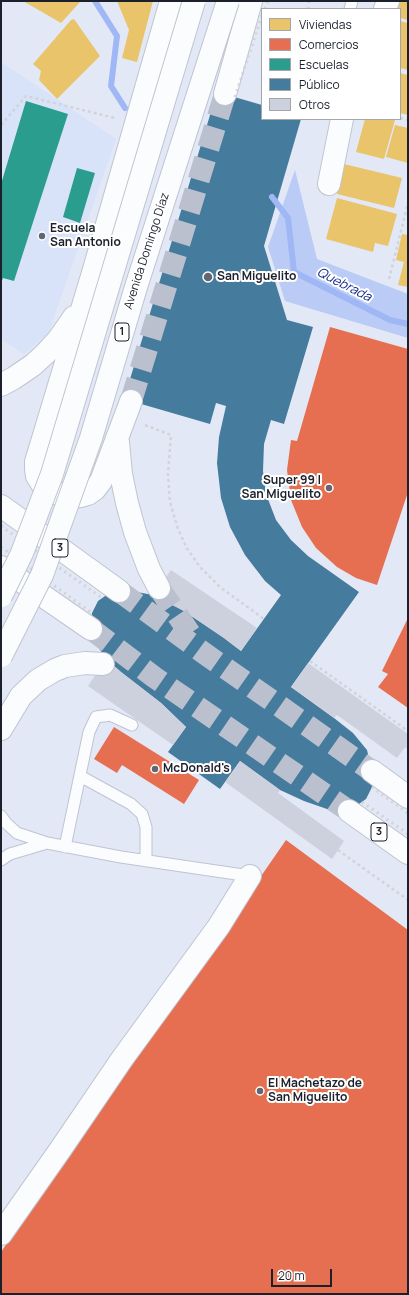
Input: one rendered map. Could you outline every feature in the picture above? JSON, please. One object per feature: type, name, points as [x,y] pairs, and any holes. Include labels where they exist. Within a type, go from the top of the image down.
[{"type":"main road","points":[[128,409],[118,439],[95,489],[88,494],[72,497],[55,493],[42,484],[37,476],[36,462],[93,273],[171,1]]},
{"type":"main road","name":"Avenida Domingo Díaz","points":[[1,596],[22,553],[52,474],[194,1]]},
{"type":"main road","name":"Avenida Domingo Díaz","points":[[1,656],[42,575],[91,438],[136,287],[228,1]]},
{"type":"main road","points":[[225,94],[251,1]]},
{"type":"main road","points":[[329,184],[342,120]]},
{"type":"main road","points":[[1,385],[33,365],[58,340],[73,318],[93,273]]},
{"type":"main road","points":[[118,439],[121,474],[127,503],[135,532],[149,569],[159,588]]},
{"type":"main road","name":"3","points":[[1,506],[119,591]]},
{"type":"main road","points":[[1,566],[91,629]]},
{"type":"main road","points":[[2,726],[21,696],[46,675],[65,666],[85,663],[103,664]]},
{"type":"main road","points":[[1,702],[3,706],[2,726]]},
{"type":"main road","points":[[372,772],[408,797]]},
{"type":"main road","name":"3","points":[[349,811],[408,853]]},
{"type":"main road","points":[[1,1234],[122,1059],[219,926],[250,876]]},
{"type":"lane","points":[[65,847],[89,732],[96,718],[110,715],[132,725]]},
{"type":"lane","points":[[80,776],[131,804],[142,814],[146,827],[146,860]]},
{"type":"lane","points":[[1,816],[17,833],[46,843],[250,876]]},
{"type":"lane","points":[[1,860],[10,854],[46,843]]},
{"type":"path","points":[[1,125],[26,96],[115,119]]},
{"type":"path","points":[[389,279],[408,203]]},
{"type":"path","points":[[128,409],[171,435],[168,474],[170,502],[177,526],[186,547],[200,567],[220,587],[264,619]]},
{"type":"path","points":[[310,660],[408,731]]},
{"type":"path","points":[[338,850],[408,900]]},
{"type":"shaded area","name":"Escuela San Antonio","points":[[1,62],[116,139],[49,332],[24,354],[1,339]]},
{"type":"shaded area","points":[[295,170],[317,259],[408,294],[408,338],[285,301],[268,247]]},
{"type":"building: Viviendas","points":[[23,1],[81,1],[61,23]]},
{"type":"building: Viviendas","points":[[117,1],[153,1],[137,62],[122,58],[129,30]]},
{"type":"building: Viviendas","points":[[397,1],[408,1],[408,20],[401,18],[401,8],[396,8]]},
{"type":"building: Viviendas","points":[[74,19],[100,56],[57,99],[39,80],[41,71],[33,64],[71,20]]},
{"type":"building: Viviendas","points":[[401,21],[408,23],[408,70],[401,68]]},
{"type":"building: Viviendas","points":[[401,73],[408,75],[408,115],[401,113]]},
{"type":"building: Viviendas","points":[[365,120],[395,120],[384,159],[356,152]]},
{"type":"building: Viviendas","points":[[395,125],[408,128],[408,163],[386,157]]},
{"type":"building: Viviendas","points":[[344,164],[402,178],[394,208],[337,194]]},
{"type":"building: Viviendas","points":[[337,198],[397,214],[388,246],[375,243],[373,252],[326,239]]},
{"type":"building: Viviendas","points":[[402,234],[408,235],[408,287],[398,285],[404,262],[396,260]]},
{"type":"building: Comercios","points":[[330,327],[408,349],[408,492],[377,585],[356,578],[337,567],[316,548],[302,527],[291,500],[287,470],[291,440],[297,441]]},
{"type":"building: Comercios","points":[[408,618],[408,708],[378,687],[388,674],[382,671]]},
{"type":"building: Comercios","name":"McDonald's","points":[[114,727],[199,780],[184,804],[122,765],[117,773],[94,759]]},
{"type":"building: Comercios","name":"El Machetazo de San Miguelito","points":[[286,840],[408,930],[408,1294],[1,1294],[1,1252]]},
{"type":"building: Escuelas","points":[[26,101],[68,114],[14,281],[3,278],[1,283],[1,184]]},
{"type":"building: Escuelas","points":[[77,168],[95,173],[80,223],[63,217]]},
{"type":"building: Público","points":[[217,92],[261,105],[261,120],[301,120],[264,246],[287,320],[313,327],[284,424],[271,420],[264,444],[263,471],[266,494],[276,520],[291,540],[308,556],[359,592],[291,687],[353,733],[367,750],[372,771],[372,787],[366,799],[349,811],[327,809],[304,801],[280,790],[240,761],[220,789],[168,752],[186,727],[161,703],[106,659],[97,645],[91,629],[92,613],[98,601],[108,594],[119,591],[153,595],[184,611],[241,651],[281,595],[265,581],[245,555],[230,527],[221,498],[217,463],[219,437],[226,406],[216,403],[210,424],[124,399]]},
{"type":"building: Otros","points":[[171,570],[257,628],[241,651],[184,611],[153,595]]},
{"type":"building: Otros","points":[[106,659],[161,703],[186,727],[173,745],[88,686]]},
{"type":"building: Otros","points":[[308,663],[408,734],[408,743],[397,758],[337,715],[334,718],[291,687]]},
{"type":"building: Otros","points":[[240,761],[280,790],[278,793],[344,841],[332,859],[225,782]]},
{"type":"waterway","name":"Quebrada","points":[[95,1],[117,36],[111,86],[125,108]]},
{"type":"waterway","name":"Quebrada","points":[[272,197],[288,218],[294,272],[390,320],[408,324]]},
{"type":"tunnel","points":[[131,401],[225,94]]},
{"type":"tunnel","points":[[159,588],[193,638]]},
{"type":"tunnel","points":[[119,591],[201,651],[372,771]]},
{"type":"tunnel","points":[[91,629],[154,677],[349,811]]},
{"type":"railway","points":[[265,8],[268,1]]},
{"type":"railway","points":[[308,8],[309,1]]},
{"type":"railway","points":[[235,97],[261,18]]},
{"type":"railway","points":[[1,526],[102,598]]},
{"type":"railway","points":[[1,547],[92,613]]},
{"type":"railway","points":[[372,787],[408,813]]},
{"type":"railway","points":[[362,802],[408,834]]},
{"type":"place","name":"Escuela San Antonio","points":[[42,236]]},
{"type":"place","name":"San Miguelito","points":[[208,277]]},
{"type":"place","name":"Super 99 | San Miguelito","points":[[329,488]]},
{"type":"place","name":"McDonald's","points":[[155,769]]},
{"type":"place","name":"El Machetazo de San Miguelito","points":[[260,1091]]}]
